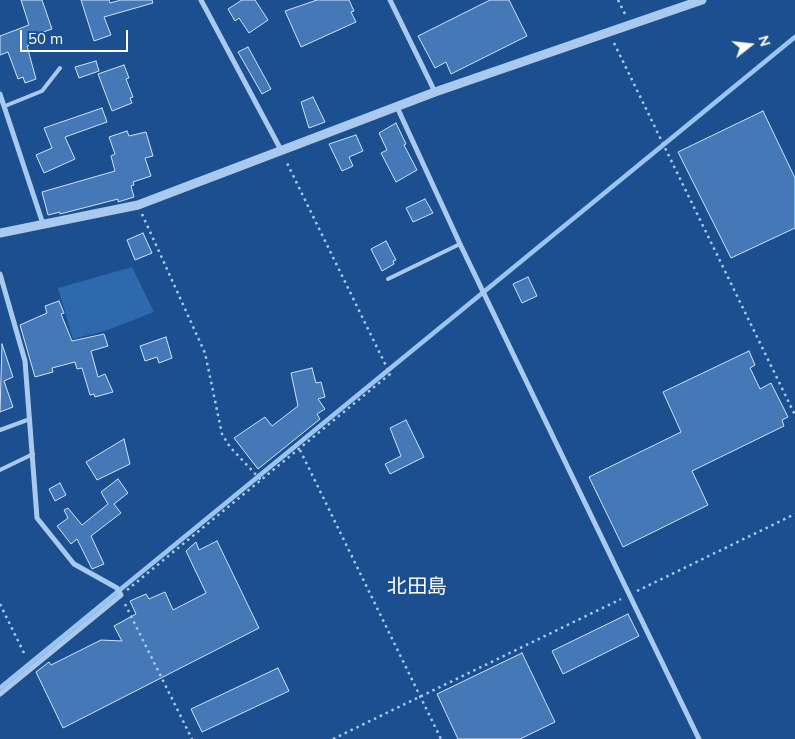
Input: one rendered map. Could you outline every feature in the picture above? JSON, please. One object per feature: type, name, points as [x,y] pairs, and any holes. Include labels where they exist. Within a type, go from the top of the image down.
[{"type":"street","points":[[200,0],[281,150]]},
{"type":"street","points":[[390,0],[435,92]]},
{"type":"street","points":[[0,233],[138,205],[435,92],[702,0]]},
{"type":"street","points":[[0,94],[43,224]]},
{"type":"street","points":[[397,108],[460,244],[699,739]]},
{"type":"street","points":[[0,274],[25,361],[37,518],[74,564],[117,588],[120,595],[0,694]]},
{"type":"lane","points":[[5,106],[42,91],[60,68]]},
{"type":"lane","points":[[388,279],[460,244]]},
{"type":"lane","points":[[0,430],[30,419]]},
{"type":"lane","points":[[0,470],[33,454]]},
{"type":"path","points":[[618,0],[630,25]]},
{"type":"path","points":[[608,32],[795,415]]},
{"type":"path","points":[[192,739],[120,595],[300,450],[390,374],[281,150]]},
{"type":"path","points":[[138,205],[205,353],[222,434],[230,447],[261,480]]},
{"type":"path","points":[[300,450],[441,739]]},
{"type":"path","points":[[333,739],[795,514]]},
{"type":"path","points":[[0,604],[24,653]]},
{"type":"shaded area","points":[[132,267],[154,312],[105,331],[73,339],[58,288]]},
{"type":"building","points":[[21,0],[42,0],[52,29],[29,37],[31,44],[27,46],[36,79],[25,83],[23,77],[18,79],[8,52],[0,55],[0,36],[29,25]]},
{"type":"building","points":[[81,0],[109,0],[110,3],[121,0],[152,0],[153,3],[104,17],[111,35],[94,41]]},
{"type":"building","points":[[242,0],[255,0],[268,20],[249,33],[239,18],[235,21],[228,9]]},
{"type":"building","points":[[317,0],[349,0],[354,11],[351,12],[356,22],[301,47],[285,11]]},
{"type":"building","points":[[490,0],[509,0],[527,36],[451,74],[446,62],[435,68],[418,36]]},
{"type":"building","points":[[248,47],[271,89],[262,94],[238,52]]},
{"type":"building","points":[[96,61],[99,71],[79,78],[75,67]]},
{"type":"building","points":[[124,65],[129,78],[126,79],[133,97],[130,98],[132,103],[112,111],[98,74]]},
{"type":"building","points":[[313,97],[325,122],[309,128],[301,102]]},
{"type":"building","points":[[102,108],[107,122],[65,137],[75,159],[44,173],[36,155],[52,148],[44,128]]},
{"type":"building","points":[[763,111],[795,178],[795,228],[731,258],[678,152]]},
{"type":"building","points":[[396,123],[406,144],[404,145],[417,170],[396,182],[381,153],[387,150],[379,133]]},
{"type":"building","points":[[127,131],[129,136],[146,132],[153,156],[145,158],[151,176],[133,182],[134,185],[131,186],[134,197],[118,202],[118,199],[60,214],[60,212],[48,215],[42,192],[115,171],[111,156],[115,154],[109,137]]},
{"type":"building","points":[[356,135],[363,151],[349,157],[353,166],[342,171],[329,144]]},
{"type":"building","points":[[425,199],[433,213],[413,222],[406,208]]},
{"type":"building","points":[[143,233],[152,253],[135,260],[127,240]]},
{"type":"building","points":[[386,241],[396,260],[393,261],[394,264],[382,271],[371,249]]},
{"type":"building","points":[[528,277],[537,296],[522,303],[513,284]]},
{"type":"building","points":[[59,301],[64,313],[61,314],[72,341],[104,334],[108,346],[91,351],[98,377],[105,374],[113,392],[95,397],[94,394],[90,395],[82,368],[77,369],[75,362],[52,368],[53,372],[35,377],[20,325],[47,313],[45,306]]},
{"type":"building","points":[[166,337],[172,358],[159,363],[157,357],[145,361],[140,346]]},
{"type":"building","points":[[2,344],[13,377],[4,381],[13,407],[0,412]]},
{"type":"building","points":[[749,351],[755,365],[750,368],[760,389],[771,383],[788,417],[782,420],[784,426],[692,471],[708,505],[623,547],[589,477],[681,432],[663,392]]},
{"type":"building","points":[[312,368],[316,383],[321,382],[325,397],[318,399],[325,409],[317,414],[320,419],[258,469],[234,438],[265,417],[272,426],[298,406],[291,373]]},
{"type":"building","points":[[406,420],[424,457],[390,474],[385,464],[401,456],[390,428]]},
{"type":"building","points":[[124,439],[130,464],[97,480],[86,462]]},
{"type":"building","points":[[118,479],[128,493],[114,504],[121,513],[91,536],[104,564],[92,569],[77,539],[71,544],[57,526],[68,518],[64,510],[68,508],[82,525],[108,504],[101,492]]},
{"type":"building","points":[[60,483],[66,495],[55,501],[49,489]]},
{"type":"building","points":[[217,541],[259,628],[63,728],[36,672],[49,662],[51,665],[101,640],[122,641],[114,626],[136,614],[130,601],[146,594],[149,599],[165,592],[173,610],[206,593],[186,551],[196,542],[199,550]]},
{"type":"building","points":[[628,614],[639,636],[563,674],[552,651]]},
{"type":"building","points":[[522,653],[555,722],[520,739],[458,739],[437,694]]},
{"type":"building","points":[[278,668],[289,691],[202,732],[191,709]]},
{"type":"waterway","points":[[0,688],[795,37]]},
{"type":"district","name":"北田島","points":[[417,587]]}]
